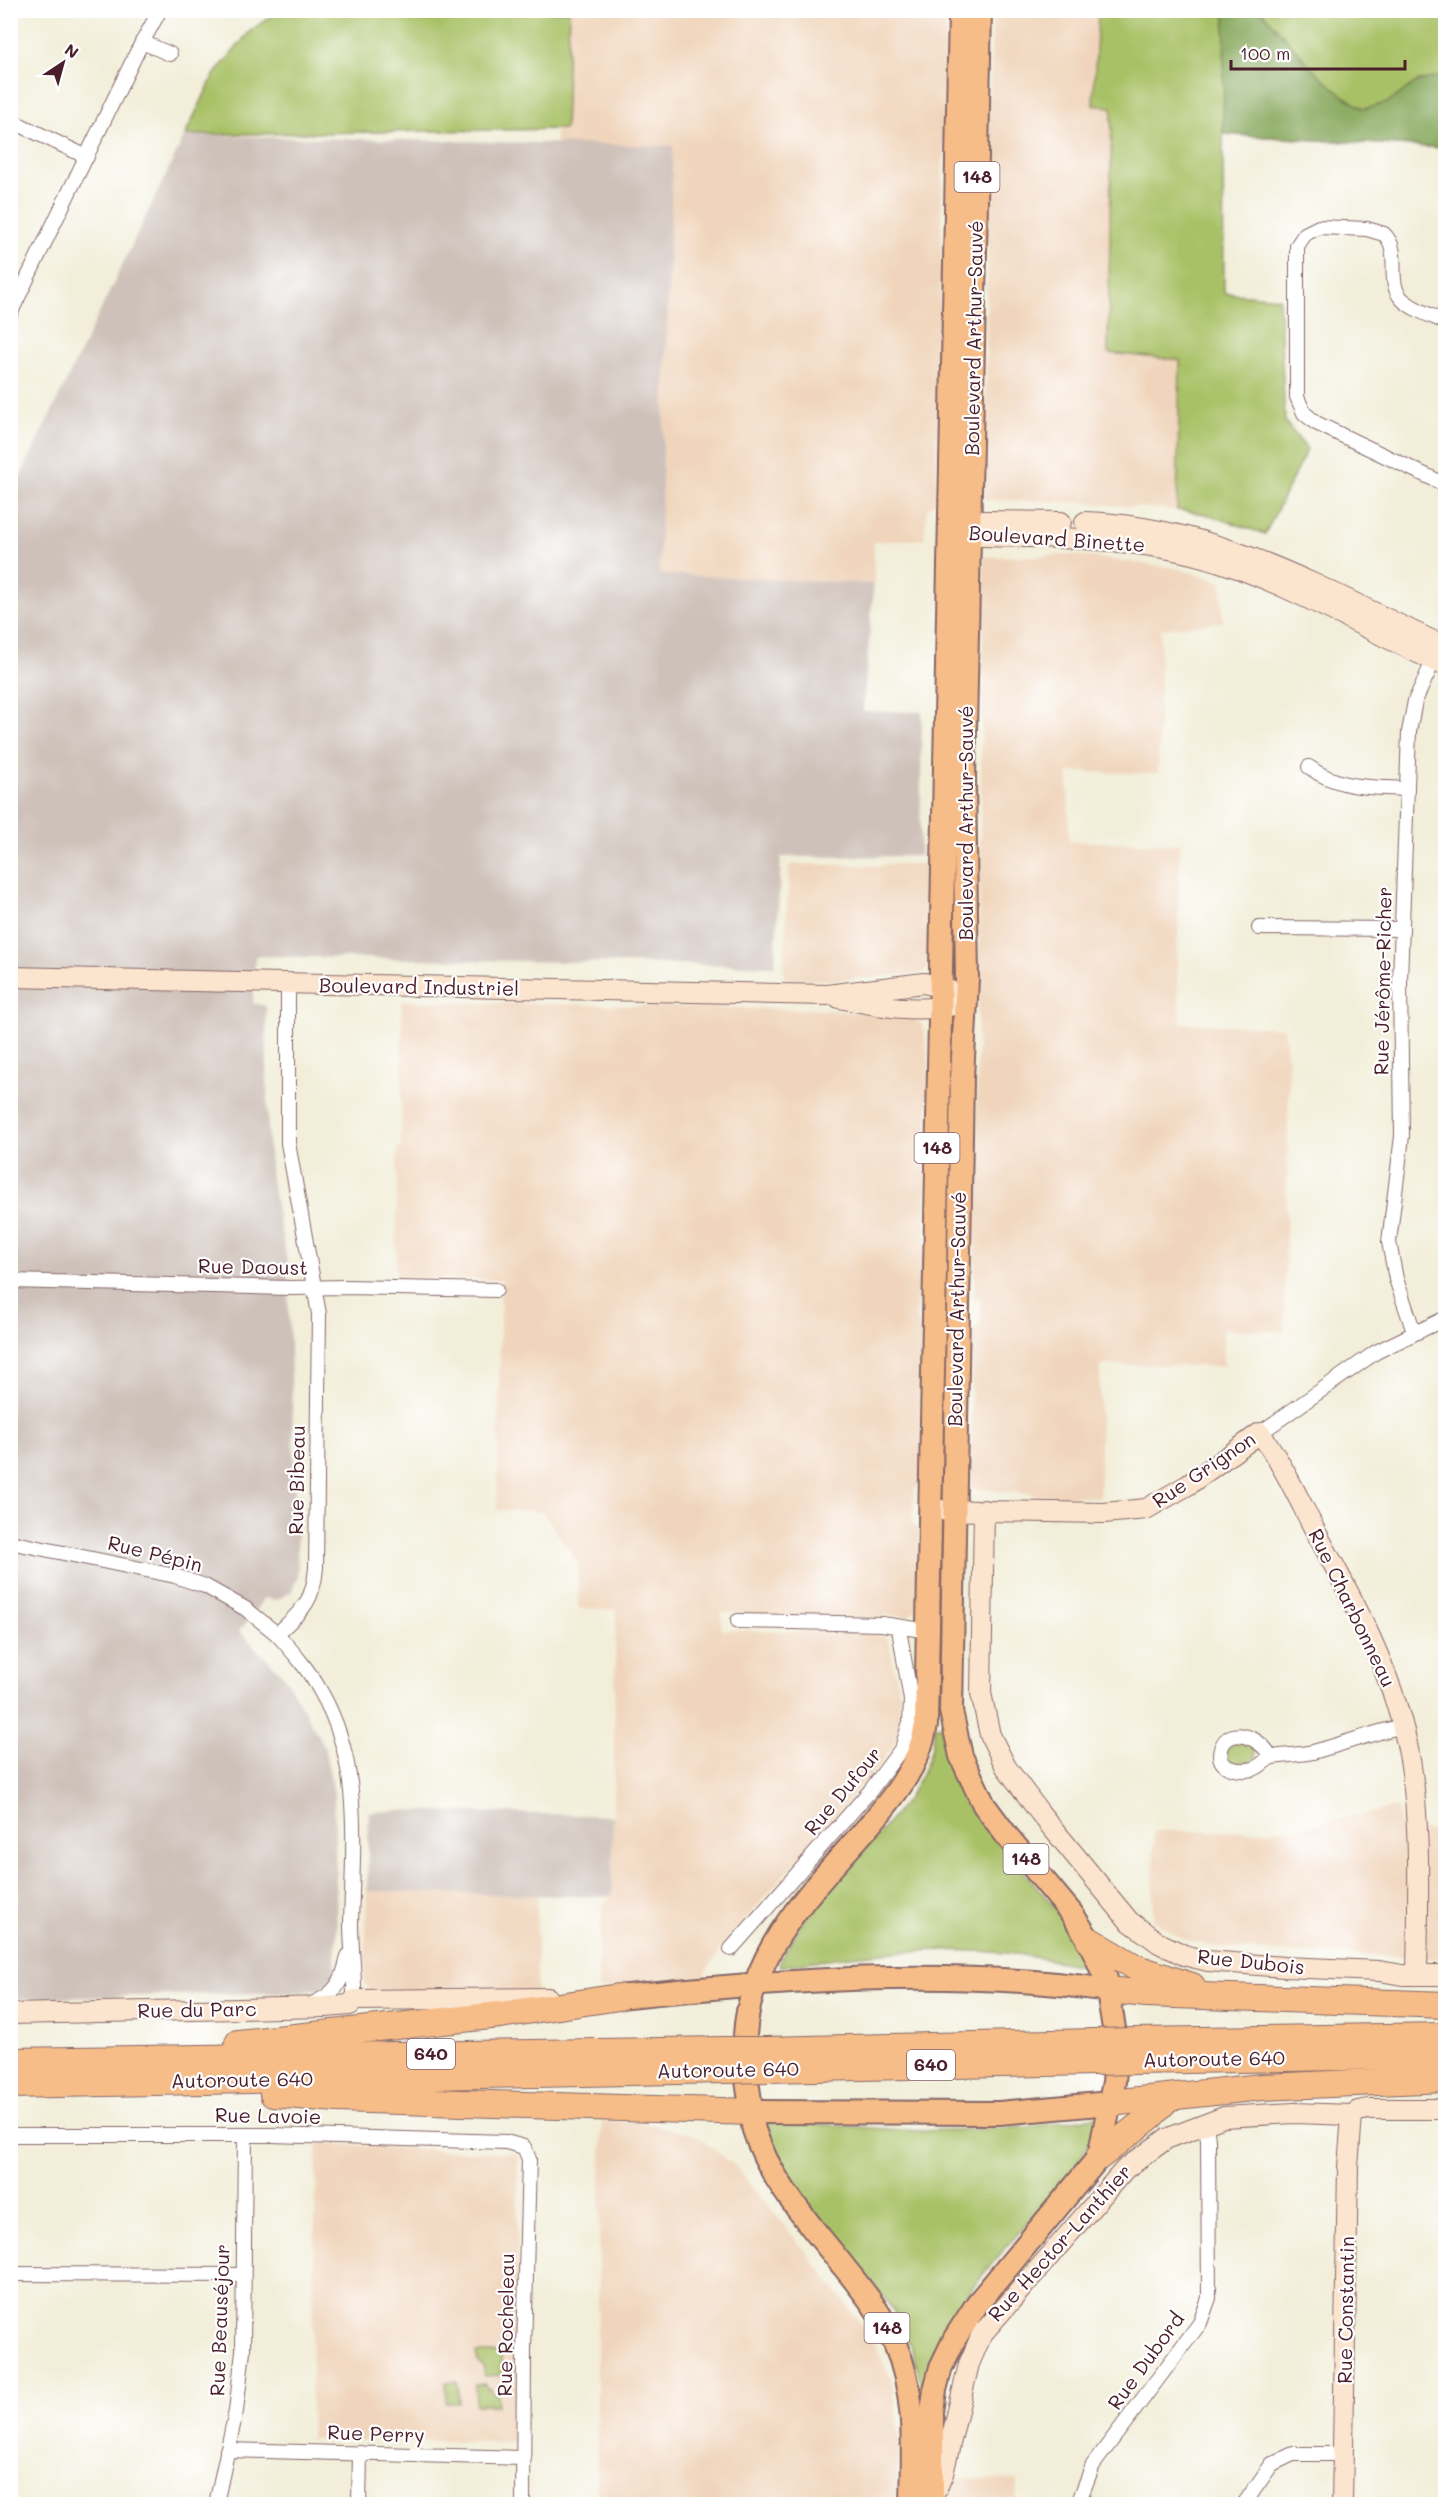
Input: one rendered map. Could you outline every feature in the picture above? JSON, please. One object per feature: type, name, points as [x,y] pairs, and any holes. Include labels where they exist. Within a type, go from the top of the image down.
[{"type":"highway","points":[[1089,1940],[1137,1968],[1221,1995]]},
{"type":"highway","points":[[1108,1990],[1147,1994],[1446,2005]]},
{"type":"highway","points":[[138,2070],[276,2037],[500,2015],[619,1997]]},
{"type":"highway","name":"Autoroute 640","points":[[10,2061],[138,2070],[725,2060],[1136,2051],[1446,2036]]},
{"type":"highway","name":"Autoroute 640","points":[[1136,2051],[1446,2055]]},
{"type":"highway","points":[[138,2070],[337,2099],[752,2112]]},
{"type":"highway","name":"Autoroute 640","points":[[10,2085],[138,2070]]},
{"type":"highway","points":[[1110,2103],[1262,2086],[1446,2079]]},
{"type":"highway","points":[[1099,2157],[1151,2116],[1169,2097]]},
{"type":"main road","name":"Boulevard Arthur-Sauvé","points":[[926,2502],[912,2404],[896,2345],[871,2302],[780,2184],[757,2136],[746,2077],[744,2037],[755,1984],[769,1953],[788,1921],[895,1795],[913,1766],[926,1725],[940,997],[971,529],[960,10]]},
{"type":"main road","name":"Boulevard Arthur-Sauvé","points":[[926,2502],[933,2399],[948,2352],[981,2299],[1099,2157],[1110,2103],[1117,2047],[1102,1967],[1089,1940],[1072,1914],[990,1814],[974,1787],[959,1750],[952,1720],[950,1688],[962,1078],[966,1000],[964,778],[971,529],[980,10]]},
{"type":"main road","points":[[619,1997],[858,1977],[938,1977],[1046,1982],[1108,1990]]},
{"type":"main road","points":[[752,2112],[989,2113],[1110,2103]]},
{"type":"street","points":[[10,314],[142,42],[160,10]]},
{"type":"street","points":[[142,42],[170,54]]},
{"type":"street","points":[[10,120],[87,157]]},
{"type":"street","points":[[1446,322],[1410,305],[1400,296],[1395,284],[1393,249],[1384,234],[1367,229],[1319,227],[1305,234],[1299,241],[1295,257],[1296,372],[1297,398],[1300,409],[1316,423],[1446,485]]},
{"type":"street","name":"Boulevard Binette","points":[[971,529],[1060,522],[1157,529],[1230,548],[1278,568],[1442,650]]},
{"type":"street","name":"Boulevard Binette","points":[[971,529],[1118,541],[1163,548],[1216,561],[1442,650]]},
{"type":"street","name":"Rue Jérôme-Richer","points":[[1414,1332],[1394,1272],[1389,1242],[1389,1222],[1400,1165],[1402,1136],[1402,929],[1410,720],[1415,701],[1442,650]]},
{"type":"street","points":[[1309,767],[1324,777],[1344,784],[1407,789]]},
{"type":"street","points":[[1259,928],[1402,929]]},
{"type":"street","name":"Boulevard Industriel","points":[[10,977],[827,995],[919,984],[940,997],[966,1000]]},
{"type":"street","name":"Rue Bibeau","points":[[277,1634],[307,1604],[315,1580],[319,1314],[288,1143],[288,984]]},
{"type":"street","name":"Boulevard Industriel","points":[[827,995],[875,1005],[926,1010],[940,997]]},
{"type":"street","name":"Rue Daoust","points":[[10,1281],[496,1290]]},
{"type":"street","name":"Rue Grignon","points":[[930,1510],[1104,1513],[1146,1509],[1188,1485],[1365,1359],[1414,1332],[1446,1318]]},
{"type":"street","name":"Rue Charbonneau","points":[[1260,1433],[1276,1458],[1352,1600],[1383,1667],[1402,1726],[1410,1762],[1416,1823],[1417,1975]]},
{"type":"street","name":"Rue Dubois","points":[[984,1510],[981,1683],[985,1717],[990,1734],[1016,1782],[1071,1854],[1123,1915],[1152,1939],[1175,1951],[1200,1959],[1251,1965],[1379,1971],[1403,1975],[1446,1975]]},
{"type":"street","name":"Rue Pépin","points":[[10,1542],[175,1576],[205,1586],[246,1609],[277,1634]]},
{"type":"street","points":[[738,1621],[882,1624],[899,1629],[928,1631]]},
{"type":"street","name":"Rue Dufour","points":[[731,1949],[870,1791],[902,1748],[910,1722],[911,1700],[899,1629]]},
{"type":"street","points":[[277,1634],[300,1660],[322,1693],[336,1723],[349,1767],[354,1807],[351,1945],[354,2000]]},
{"type":"street","points":[[1270,1757],[1287,1757],[1314,1752],[1402,1726]]},
{"type":"street","points":[[303,2008],[327,1997],[339,1985],[351,1945]]},
{"type":"street","name":"Rue du Parc","points":[[10,2014],[303,2008],[348,2006],[354,2000],[619,1997]]},
{"type":"street","name":"Rue Hector-Lanthier","points":[[926,2502],[943,2474],[969,2364],[987,2325],[1125,2169],[1155,2145],[1206,2123],[1239,2114],[1352,2115],[1368,2109],[1446,2109]]},
{"type":"street","name":"Rue Constantin","points":[[1342,2505],[1348,2167],[1352,2115]]},
{"type":"street","name":"Rue Dubord","points":[[1080,2505],[1081,2496],[1093,2465],[1200,2323],[1209,2298],[1206,2123]]},
{"type":"street","name":"Rue Lavoie","points":[[10,2135],[245,2135],[506,2142],[524,2147]]},
{"type":"street","name":"Rue Beauséjour","points":[[216,2505],[237,2411],[243,2351],[245,2135]]},
{"type":"street","name":"Rue Rocheleau","points":[[523,2505],[529,2160],[524,2147]]},
{"type":"street","points":[[10,2274],[242,2276]]},
{"type":"street","name":"Rue Perry","points":[[227,2450],[524,2458]]},
{"type":"street","points":[[359,2505],[360,2453]]},
{"type":"street","points":[[1244,2505],[1272,2464],[1293,2454],[1344,2454]]},
{"type":"shaded area","points":[[561,11],[946,11],[936,502],[927,509],[924,539],[874,542],[874,584],[659,575],[673,146],[555,145]]},
{"type":"shaded area","points":[[993,11],[1098,14],[1093,104],[1112,107],[1108,353],[1180,360],[1177,510],[1077,502],[985,500],[988,131]]},
{"type":"shaded area","points":[[185,135],[673,146],[659,574],[874,584],[863,711],[922,712],[920,856],[781,857],[775,966],[255,956],[253,1003],[266,1006],[271,1180],[287,1260],[298,1576],[292,1591],[277,1600],[265,1598],[239,1631],[285,1677],[324,1746],[334,1792],[337,1936],[334,1975],[321,1989],[302,1992],[11,1999],[10,498]]},
{"type":"shaded area","points":[[1076,555],[1175,568],[1222,582],[1223,622],[1161,629],[1158,773],[1068,772],[1069,841],[1180,844],[1177,979],[1181,1023],[1284,1028],[1289,1070],[1284,1332],[1223,1329],[1223,1366],[1100,1365],[1100,1497],[1038,1495],[970,1488],[972,1332],[979,1325],[982,1299],[974,1297],[984,557]]},
{"type":"shaded area","points":[[792,864],[880,866],[933,864],[931,965],[920,974],[836,980],[783,979],[789,868]]},
{"type":"shaded area","points":[[402,1001],[831,1010],[915,1019],[924,1030],[929,1064],[924,1286],[917,1294],[916,1321],[923,1327],[921,1480],[914,1492],[913,1523],[920,1531],[918,1606],[907,1616],[884,1615],[883,1618],[779,1616],[722,1612],[721,1630],[833,1632],[876,1634],[884,1637],[889,1643],[900,1697],[899,1727],[893,1745],[881,1763],[724,1944],[701,1981],[599,1989],[597,1969],[603,1903],[612,1897],[616,1610],[578,1608],[578,1563],[543,1512],[497,1510],[501,1280],[396,1277],[397,1148],[400,1148],[401,1143]]},
{"type":"shaded area","points":[[1397,1807],[1404,1832],[1445,1829],[1445,1959],[1215,1947],[1181,1938],[1153,1921],[1154,1831],[1260,1831],[1309,1826]]},
{"type":"shaded area","points":[[401,1810],[613,1816],[612,1897],[367,1891],[369,1812]]},
{"type":"shaded area","points":[[367,1891],[537,1895],[537,1993],[371,1990],[364,1982],[363,1976],[365,1976]]},
{"type":"shaded area","points":[[602,2121],[646,2123],[696,2135],[738,2169],[822,2272],[872,2338],[893,2383],[899,2439],[896,2504],[597,2504],[597,2340]]},
{"type":"shaded area","points":[[317,2143],[518,2154],[517,2442],[310,2439]]},
{"type":"shaded area","points":[[952,2478],[1017,2480],[1016,2504],[951,2504]]},
{"type":"green space","points":[[278,11],[569,11],[565,129],[185,135],[214,75],[250,31]]},
{"type":"green space","points":[[1007,11],[1445,11],[1445,148],[1223,134],[1224,293],[1279,298],[1285,422],[1307,449],[1265,534],[1206,514],[1177,510],[1180,360],[1108,353],[1112,107],[1093,105],[1098,14]]},
{"type":"green space","points":[[1225,11],[1261,11],[1320,76],[1333,88],[1364,109],[1389,102],[1416,82],[1445,75],[1445,148],[1223,134]]},
{"type":"green space","points":[[934,1726],[941,1726],[954,1772],[973,1808],[992,1835],[1074,1930],[1092,1968],[1018,1954],[949,1950],[892,1952],[780,1967],[779,1961],[808,1914],[886,1826],[921,1776],[931,1751]]},
{"type":"green space","points":[[1236,1743],[1248,1743],[1254,1747],[1255,1756],[1251,1762],[1233,1763],[1228,1760],[1226,1751],[1229,1746]]},
{"type":"green space","points":[[1100,2116],[1090,2142],[1070,2174],[985,2272],[946,2327],[929,2370],[924,2395],[911,2349],[897,2316],[799,2193],[783,2168],[772,2144],[768,2121],[919,2131],[1030,2127]]},
{"type":"green space","points":[[476,2353],[501,2353],[502,2375],[484,2376],[484,2367],[478,2362]]},
{"type":"green space","points":[[446,2382],[457,2382],[459,2403],[446,2403]]},
{"type":"green space","points":[[486,2384],[494,2394],[498,2394],[498,2405],[476,2405],[475,2385]]}]
